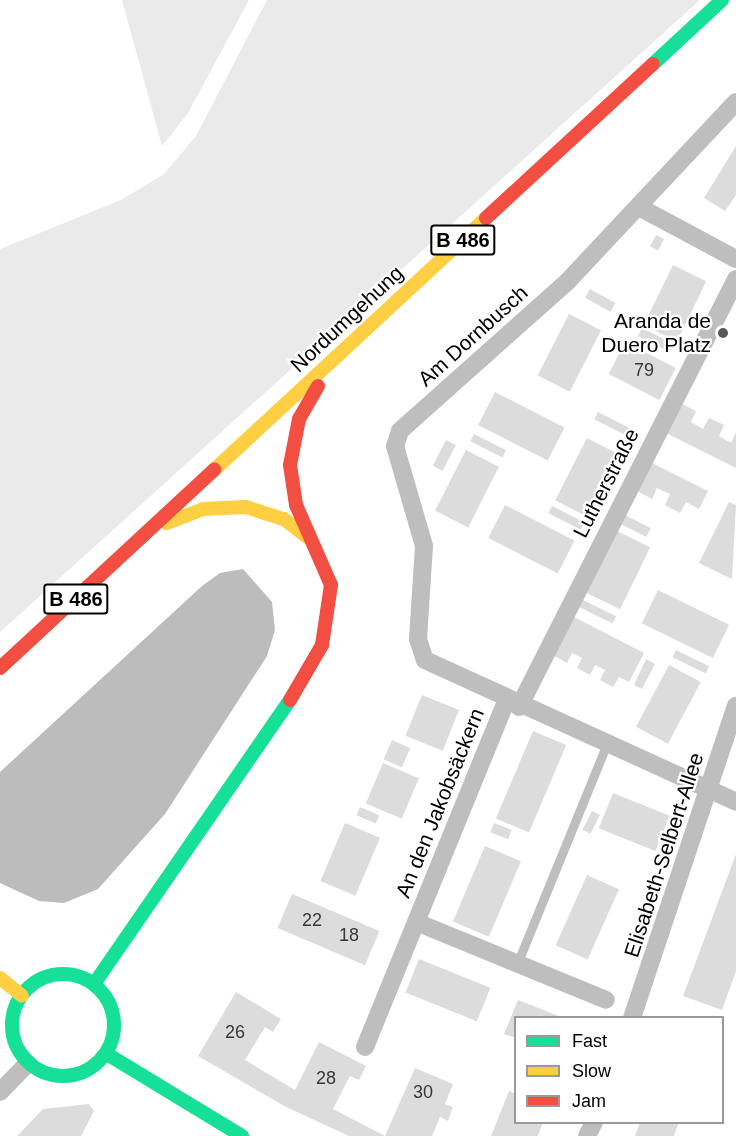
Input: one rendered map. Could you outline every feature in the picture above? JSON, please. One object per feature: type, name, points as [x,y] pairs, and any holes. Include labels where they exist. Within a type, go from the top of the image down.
[{"type":"main road","name":"Nordumgehung","points":[[0,668],[722,0]]},
{"type":"main road","points":[[94,984],[292,697],[322,645],[331,585],[310,539],[292,484],[292,444],[299,419],[332,360]]},
{"type":"main road","points":[[151,530],[225,506],[265,510],[310,539]]},
{"type":"main road","points":[[55,975],[94,984],[105,995],[115,1024],[107,1054],[96,1065],[69,1077],[54,1076],[28,1063],[13,1030],[22,996],[55,975]]},
{"type":"main road","points":[[0,978],[22,996]]},
{"type":"main road","points":[[107,1054],[242,1136]]},
{"type":"street","name":"Am Dornbusch","points":[[512,704],[425,660],[418,639],[424,546],[395,446],[400,431],[567,282],[736,102]]},
{"type":"street","points":[[639,207],[736,259]]},
{"type":"street","name":"Lutherstraße","points":[[512,704],[736,279]]},
{"type":"street","points":[[512,704],[736,801]]},
{"type":"street","name":"An den Jakobsäckern","points":[[365,1047],[416,922],[512,704]]},
{"type":"street","name":"Elisabeth-Selbert-Allee","points":[[632,1016],[710,791],[736,706]]},
{"type":"street","name":"An den Jakobsäckern","points":[[416,922],[606,1000]]},
{"type":"street","points":[[0,1092],[28,1063]]},
{"type":"lane","points":[[517,964],[606,746]]},
{"type":"shaded area","points":[[122,0],[249,0],[188,113],[162,146]]},
{"type":"shaded area","points":[[267,0],[700,0],[0,632],[0,249],[121,200],[164,174],[196,136]]},
{"type":"shaded area","points":[[243,569],[272,602],[275,630],[267,656],[165,814],[98,889],[64,903],[39,901],[0,883],[0,772],[202,586],[220,573]]},
{"type":"building","points":[[736,146],[736,195],[725,211],[704,198]]},
{"type":"building","points":[[656,235],[664,239],[658,251],[650,247]]},
{"type":"building","points":[[673,265],[706,281],[677,341],[644,325]]},
{"type":"building","points":[[590,289],[615,303],[611,312],[585,298]]},
{"type":"building","points":[[569,314],[601,330],[570,392],[538,375]]},
{"type":"building","points":[[642,328],[674,344],[670,352],[638,336]]},
{"type":"building","points":[[625,342],[676,368],[659,400],[609,374]]},
{"type":"building","points":[[495,392],[564,427],[548,460],[478,425]]},
{"type":"building","points":[[682,404],[696,411],[691,422],[703,429],[709,418],[724,425],[719,436],[731,443],[736,432],[736,468],[666,433]]},
{"type":"building","points":[[598,412],[631,429],[627,436],[594,419]]},
{"type":"building","points":[[474,434],[506,450],[502,457],[470,441]]},
{"type":"building","points":[[587,438],[618,454],[586,516],[555,500]]},
{"type":"building","points":[[446,440],[456,445],[443,471],[433,466]]},
{"type":"building","points":[[466,450],[499,467],[468,527],[435,511]]},
{"type":"building","points":[[652,463],[708,491],[699,509],[686,502],[680,513],[665,505],[670,494],[657,488],[652,499],[637,491]]},
{"type":"building","points":[[729,502],[736,505],[732,579],[699,563]]},
{"type":"building","points":[[505,505],[574,540],[558,573],[488,538]]},
{"type":"building","points":[[552,506],[584,522],[580,529],[548,513]]},
{"type":"building","points":[[625,515],[651,528],[646,537],[620,524]]},
{"type":"building","points":[[617,531],[650,547],[620,609],[587,593]]},
{"type":"building","points":[[658,590],[729,625],[713,658],[642,623]]},
{"type":"building","points":[[583,600],[616,616],[613,623],[579,607]]},
{"type":"building","points":[[574,617],[644,653],[629,682],[619,677],[613,687],[600,680],[605,670],[595,665],[590,675],[577,668],[582,658],[572,653],[567,663],[554,656]]},
{"type":"building","points":[[676,650],[709,666],[706,673],[672,657]]},
{"type":"building","points":[[646,659],[655,664],[642,689],[634,685]]},
{"type":"building","points":[[669,665],[701,682],[668,744],[636,727]]},
{"type":"building","points":[[422,695],[459,710],[443,751],[406,736]]},
{"type":"building","points":[[533,731],[566,745],[529,833],[496,818]]},
{"type":"building","points":[[392,740],[410,748],[402,767],[383,759]]},
{"type":"building","points":[[383,763],[419,778],[402,819],[366,804]]},
{"type":"building","points":[[613,793],[670,816],[655,851],[599,828]]},
{"type":"building","points":[[360,807],[379,815],[376,823],[356,815]]},
{"type":"building","points":[[592,811],[600,815],[590,834],[582,830]]},
{"type":"building","points":[[345,823],[380,838],[355,896],[320,881]]},
{"type":"building","points":[[494,823],[512,830],[508,839],[490,832]]},
{"type":"building","points":[[664,842],[673,845],[666,864],[658,861]]},
{"type":"building","points":[[485,846],[521,861],[489,937],[453,921]]},
{"type":"building","points":[[736,854],[736,971],[722,1010],[683,996]]},
{"type":"building","points":[[587,875],[619,889],[588,960],[556,945]]},
{"type":"building","points":[[292,894],[379,931],[365,965],[278,928]]},
{"type":"building","points":[[419,959],[490,988],[477,1021],[406,992]]},
{"type":"building","points":[[236,992],[281,1019],[273,1032],[265,1027],[245,1060],[295,1090],[319,1042],[366,1066],[359,1080],[350,1076],[333,1109],[385,1136],[349,1136],[286,1107],[198,1056]]},
{"type":"building","points":[[518,1000],[558,1016],[514,1016],[514,1037],[504,1034]]},
{"type":"building","points":[[415,1068],[453,1084],[445,1104],[453,1107],[448,1121],[440,1117],[432,1136],[385,1136]]},
{"type":"building","points":[[509,1091],[514,1093],[514,1124],[542,1124],[538,1136],[491,1136]]},
{"type":"building","points":[[89,1104],[94,1111],[81,1136],[17,1136],[43,1109]]},
{"type":"building","points":[[639,1124],[678,1124],[674,1136],[635,1136]]},
{"type":"traffic: fast","points":[[653,64],[722,0]]},
{"type":"traffic: fast","points":[[94,984],[290,700]]},
{"type":"traffic: fast","points":[[63,974],[83,978],[99,989],[110,1005],[114,1025],[110,1045],[99,1061],[83,1072],[63,1076],[43,1072],[27,1061],[16,1045],[12,1025],[16,1005],[27,989],[43,978],[63,974]]},
{"type":"traffic: fast","points":[[107,1054],[242,1136]]},
{"type":"traffic: slow","points":[[214,470],[486,218]]},
{"type":"traffic: slow","points":[[167,523],[203,509],[246,507],[284,519],[310,539]]},
{"type":"traffic: slow","points":[[0,978],[22,996]]},
{"type":"traffic: jam","points":[[486,218],[653,64]]},
{"type":"traffic: jam","points":[[290,700],[322,645],[331,585],[296,505],[290,465],[299,419],[318,386]]},
{"type":"traffic: jam","points":[[0,668],[214,470]]},
{"type":"place","name":"Aranda de Duero Platz","points":[[723,333]]}]
